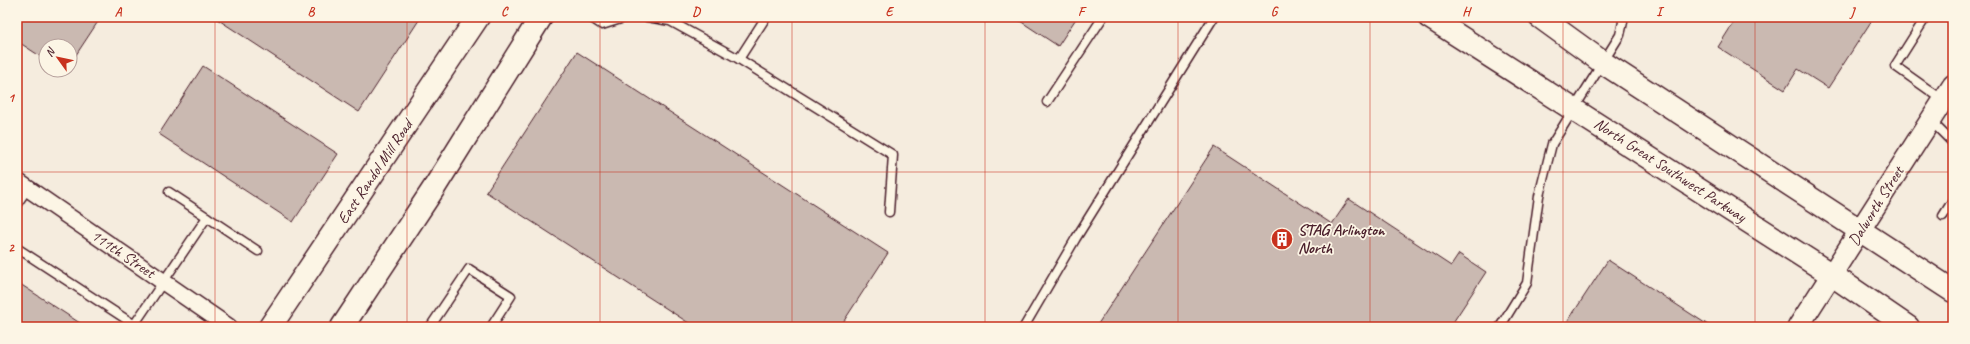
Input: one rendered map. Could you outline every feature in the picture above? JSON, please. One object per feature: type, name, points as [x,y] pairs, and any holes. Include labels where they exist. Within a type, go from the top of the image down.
[{"type":"main road","name":"East Randol Mill Road","points":[[270,327],[478,17]]},
{"type":"main road","points":[[342,327],[438,181],[541,17]]},
{"type":"main road","name":"North Great Southwest Parkway","points":[[1430,17],[1832,275],[1895,321]]},
{"type":"main road","points":[[1540,17],[1602,62],[1953,291]]},
{"type":"street","name":"Dalworth Street","points":[[1798,327],[1948,93]]},
{"type":"street","name":"111th Street","points":[[22,185],[230,327]]},
{"type":"lane","points":[[590,17],[602,24],[627,17]]},
{"type":"lane","points":[[647,17],[670,21],[739,59],[893,155],[889,212]]},
{"type":"lane","points":[[739,59],[766,17]]},
{"type":"lane","points":[[1047,102],[1103,17]]},
{"type":"lane","points":[[1024,327],[1076,238],[1214,17]]},
{"type":"lane","points":[[1500,327],[1527,283],[1539,196],[1552,144],[1572,108],[1620,35],[1623,22],[1622,17]]},
{"type":"lane","points":[[1926,17],[1895,66],[1948,93]]},
{"type":"lane","points":[[1930,120],[1953,142]]},
{"type":"lane","points":[[17,204],[22,185]]},
{"type":"lane","points":[[170,192],[258,250]]},
{"type":"lane","points":[[1943,216],[1953,200]]},
{"type":"lane","points":[[17,248],[136,326],[163,281],[207,217]]},
{"type":"lane","points":[[430,327],[469,269],[511,296],[491,327]]},
{"type":"building","points":[[17,17],[101,17],[78,52],[78,38],[38,38],[38,55],[17,41]]},
{"type":"building","points":[[214,17],[421,17],[359,112]]},
{"type":"building","points":[[1014,17],[1077,17],[1058,46]]},
{"type":"building","points":[[1737,17],[1874,17],[1828,88],[1798,69],[1785,90],[1718,47]]},
{"type":"building","points":[[577,52],[888,253],[840,327],[695,327],[486,192]]},
{"type":"building","points":[[203,66],[338,154],[293,222],[159,134]]},
{"type":"building","name":"STAG Arlington North","points":[[1214,147],[1332,224],[1349,199],[1451,266],[1459,254],[1486,272],[1450,327],[1096,327]]},
{"type":"building","points":[[1608,260],[1711,327],[1564,327]]},
{"type":"building","points":[[17,282],[86,327],[17,327]]},
{"type":"place","name":"STAG Arlington North","points":[[1282,239]]}]
